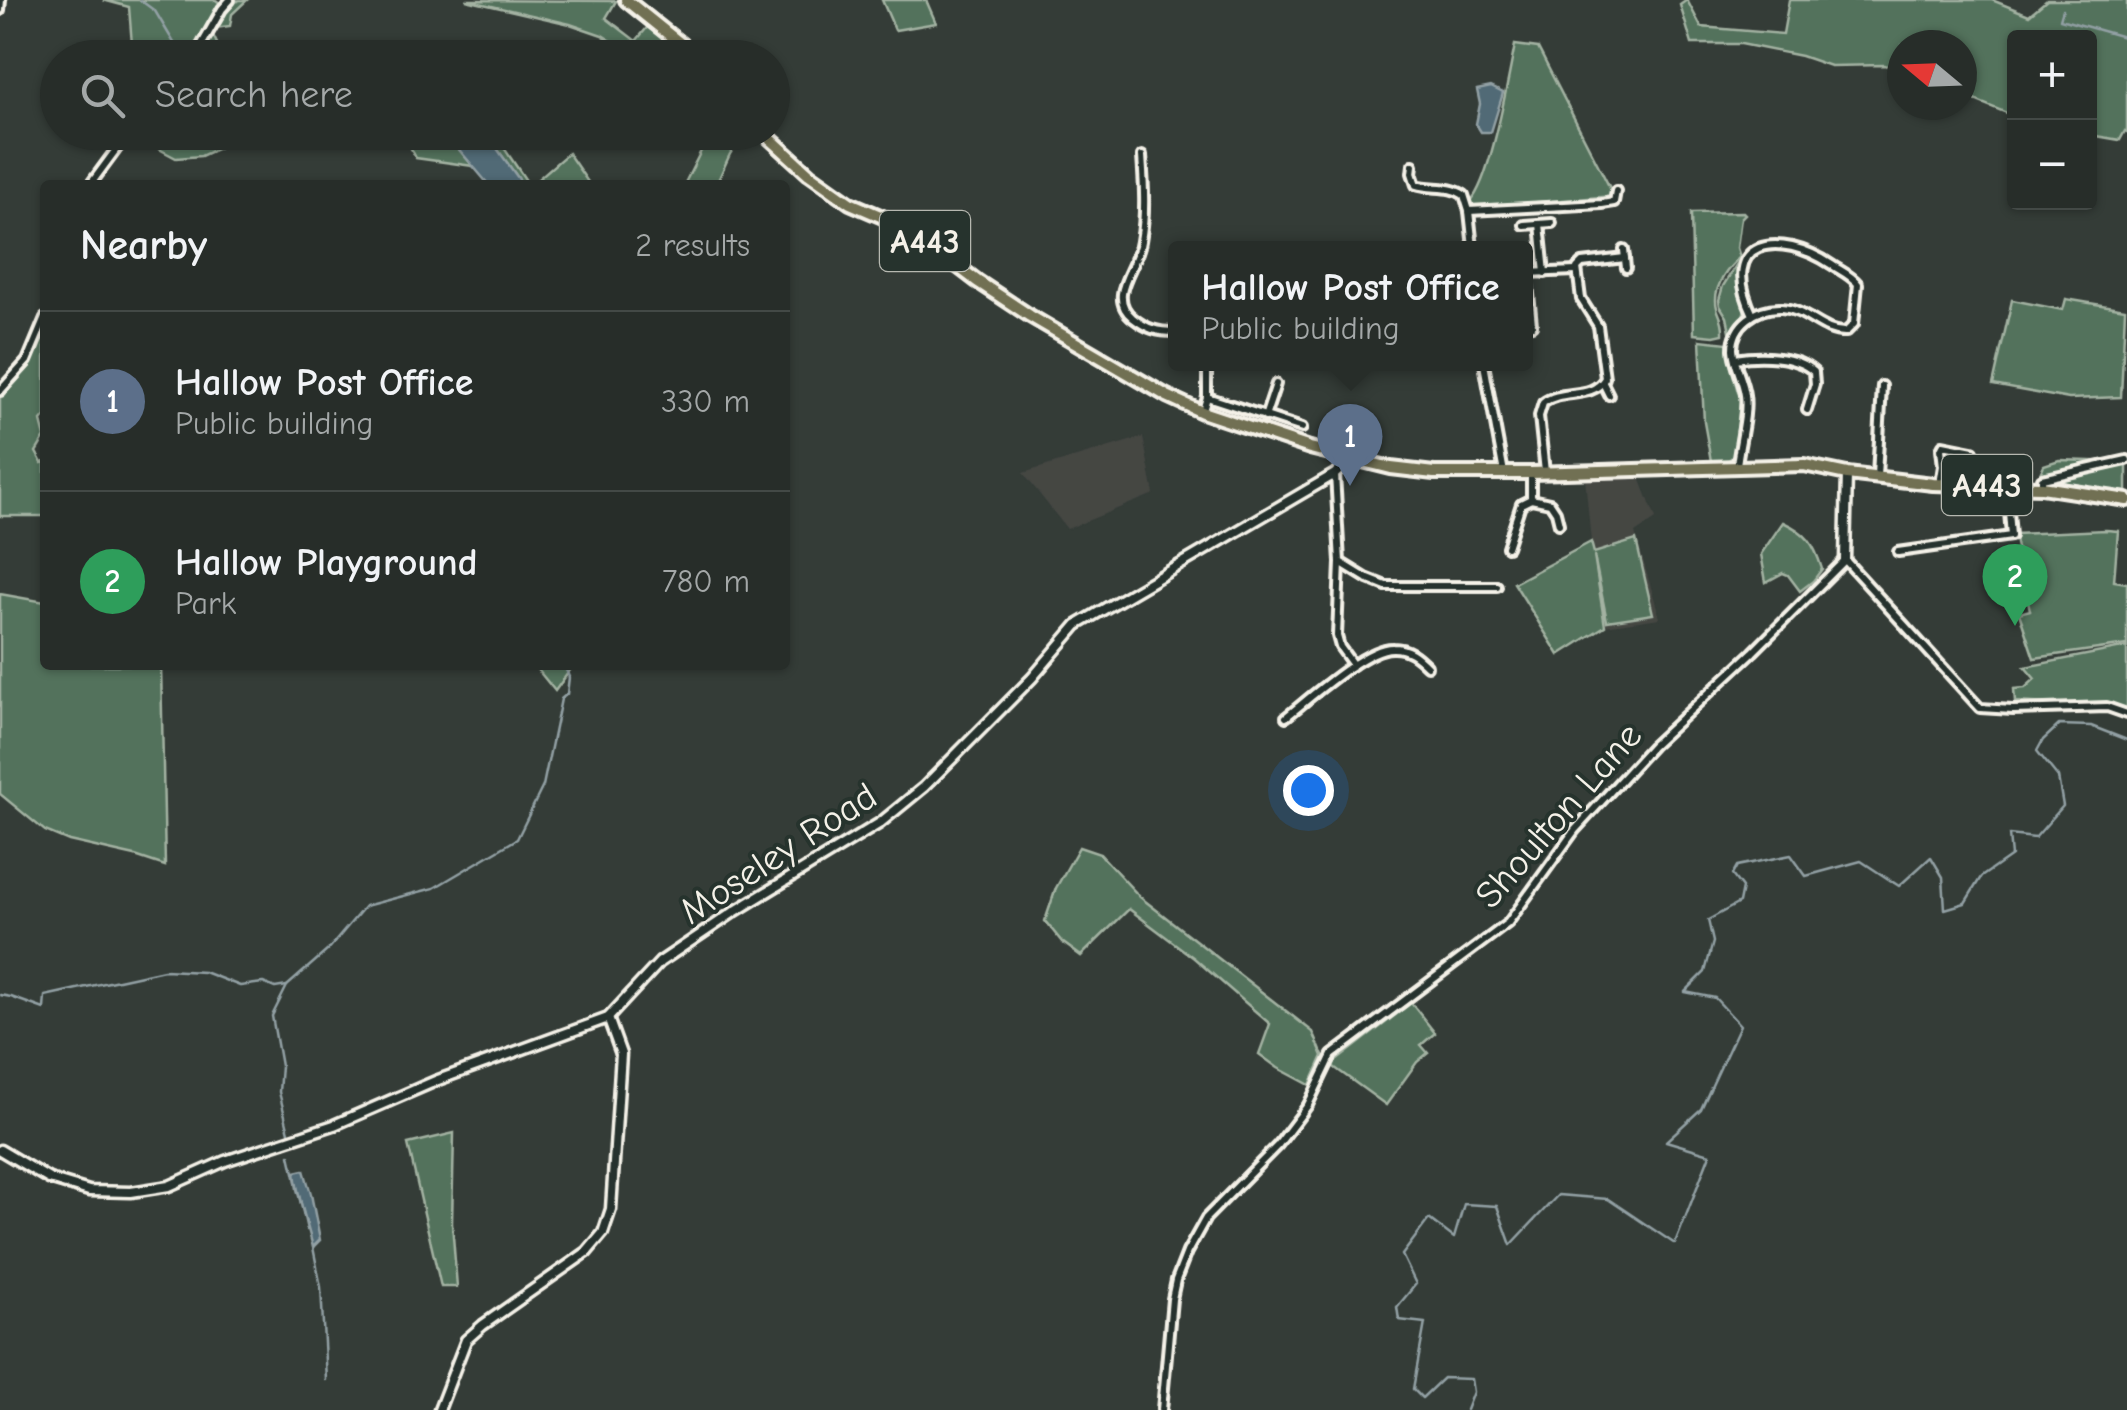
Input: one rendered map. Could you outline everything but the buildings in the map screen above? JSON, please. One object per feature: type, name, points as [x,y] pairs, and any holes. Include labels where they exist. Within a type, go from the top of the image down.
[{"type":"main road","points":[[626,0],[676,40]]},
{"type":"main road","name":"A443","points":[[783,150],[850,204],[918,236],[1030,316],[1167,396],[1202,412],[1310,448],[1391,468],[1434,473],[1804,464],[1877,478],[2042,487],[2127,500]]},
{"type":"street","points":[[0,10],[1,0]]},
{"type":"street","points":[[204,40],[230,0]]},
{"type":"street","points":[[94,180],[116,150]]},
{"type":"street","points":[[1142,156],[1142,239],[1120,298],[1125,312],[1148,329],[1168,331]]},
{"type":"street","points":[[1413,166],[1416,185],[1464,195],[1471,241]]},
{"type":"street","points":[[1469,210],[1602,204],[1614,202],[1616,191]]},
{"type":"street","points":[[1524,225],[1552,223]]},
{"type":"street","points":[[1540,224],[1545,273]]},
{"type":"street","points":[[1737,466],[1746,395],[1733,345],[1738,329],[1753,315],[1770,309],[1792,310],[1831,331],[1846,332],[1854,324],[1858,284],[1806,250],[1763,244],[1752,252],[1744,270],[1744,290],[1753,315]]},
{"type":"street","points":[[1609,396],[1603,383],[1598,326],[1581,299],[1576,271],[1582,263],[1624,254],[1626,268]]},
{"type":"street","points":[[1533,273],[1576,271]]},
{"type":"street","points":[[0,392],[26,361],[40,329]]},
{"type":"street","points":[[1735,359],[1770,358],[1808,366],[1814,372],[1815,384],[1807,410]]},
{"type":"street","points":[[1202,412],[1207,397],[1207,371]]},
{"type":"street","points":[[1485,371],[1504,472]]},
{"type":"street","points":[[1546,473],[1540,416],[1543,403],[1554,396],[1589,391],[1603,383]]},
{"type":"street","points":[[1265,417],[1276,384]]},
{"type":"street","points":[[1877,478],[1882,386]]},
{"type":"street","points":[[1207,397],[1302,428]]},
{"type":"street","points":[[1940,484],[1943,446],[1973,451]]},
{"type":"street","name":"Moseley Road","points":[[608,1018],[660,962],[867,832],[910,799],[992,720],[1076,625],[1336,474],[1351,458]]},
{"type":"street","points":[[2042,487],[2042,479],[2127,460]]},
{"type":"street","points":[[1531,473],[1532,499]]},
{"type":"street","points":[[1336,474],[1340,562],[1337,636],[1353,666]]},
{"type":"street","points":[[1847,474],[1845,560],[1980,708],[2107,707],[2127,714]]},
{"type":"street","points":[[1898,552],[2011,536],[2007,486]]},
{"type":"street","points":[[1507,546],[1521,504],[1532,499],[1550,502],[1559,524]]},
{"type":"street","name":"Shoulton Lane","points":[[1162,1410],[1172,1299],[1186,1252],[1206,1218],[1278,1145],[1300,1116],[1332,1055],[1508,922],[1575,830],[1652,746],[1845,560]]},
{"type":"street","points":[[1340,562],[1386,586],[1497,586]]},
{"type":"street","points":[[1289,717],[1380,649],[1410,652],[1423,665]]},
{"type":"street","points":[[0,1150],[49,1179],[89,1191],[131,1192],[169,1186],[225,1161],[334,1126],[438,1080],[608,1018],[621,1054],[611,1209],[602,1234],[587,1252],[466,1340],[439,1410]]},
{"type":"shaded area","points":[[1143,437],[1154,494],[1067,529],[1023,473]]},
{"type":"shaded area","points":[[1639,475],[1656,519],[1635,533],[1660,618],[1605,626],[1585,478]]},
{"type":"green space","points":[[103,0],[216,0],[228,10],[238,0],[247,0],[232,14],[230,26],[215,28],[215,40],[132,40],[129,7]]},
{"type":"green space","points":[[466,0],[616,1],[606,18],[635,40],[610,40],[570,24]]},
{"type":"green space","points":[[882,0],[926,0],[936,23],[895,30]]},
{"type":"green space","points":[[1687,0],[1701,27],[1783,34],[1789,0],[1992,0],[2029,15],[2047,0],[2127,0],[2127,132],[2120,140],[2097,136],[2097,30],[2007,30],[2007,113],[1977,101],[1977,30],[1887,30],[1887,66],[1830,66],[1741,44],[1692,44],[1680,5]]},
{"type":"green space","points":[[650,24],[666,40],[637,40]]},
{"type":"green space","points":[[1515,45],[1538,48],[1614,196],[1476,207],[1470,202],[1492,152]]},
{"type":"green space","points":[[161,150],[214,150],[201,156],[176,158]]},
{"type":"green space","points":[[412,150],[459,150],[473,166],[416,158]]},
{"type":"green space","points":[[498,150],[505,150],[526,180],[519,180]]},
{"type":"green space","points":[[702,150],[733,150],[718,180],[686,180]]},
{"type":"green space","points":[[568,153],[587,180],[537,180]]},
{"type":"green space","points":[[1743,212],[1737,248],[1740,257],[1724,276],[1716,295],[1723,334],[1694,334],[1691,213]]},
{"type":"green space","points":[[1742,261],[1738,285],[1745,311],[1731,336],[1719,300],[1723,286]]},
{"type":"green space","points":[[2066,299],[2125,309],[2121,397],[2069,399],[1993,385],[2012,300],[2063,310]]},
{"type":"green space","points":[[40,338],[40,445],[36,452],[40,459],[40,516],[0,516],[0,396],[31,362]]},
{"type":"green space","points":[[1700,340],[1728,343],[1728,356],[1741,395],[1734,455],[1728,461],[1711,461],[1704,422]]},
{"type":"green space","points":[[2059,460],[2127,460],[2127,493],[2049,483],[2038,478],[2044,465]]},
{"type":"green space","points":[[1783,522],[1808,540],[1822,569],[1800,591],[1783,573],[1766,582],[1761,554]]},
{"type":"green space","points":[[2118,531],[2114,581],[2127,583],[2127,645],[2034,658],[2019,613],[2030,610],[2014,534]]},
{"type":"green space","points":[[1636,540],[1653,614],[1607,621],[1594,556],[1605,626],[1559,655],[1514,583],[1591,542],[1594,553]]},
{"type":"green space","points":[[0,594],[40,601],[40,670],[161,670],[165,866],[45,831],[0,794]]},
{"type":"green space","points":[[2127,647],[2127,709],[2015,702],[2014,689],[2025,688],[2035,679],[2025,667]]},
{"type":"green space","points":[[538,670],[570,670],[555,691]]},
{"type":"green space","points":[[1079,847],[1100,854],[1140,897],[1313,1032],[1323,1056],[1310,1085],[1259,1054],[1270,1024],[1194,958],[1129,909],[1081,956],[1062,942],[1045,921],[1056,888]]},
{"type":"green space","points":[[1411,1003],[1435,1033],[1421,1045],[1428,1053],[1386,1105],[1331,1065]]},
{"type":"green space","points":[[454,1133],[452,1223],[457,1287],[441,1287],[408,1144]]},
{"type":"water","points":[[1491,87],[1503,93],[1491,132],[1481,132],[1476,124],[1480,104],[1477,90]]},
{"type":"water","points":[[459,150],[498,150],[519,180],[485,180]]},
{"type":"water","points":[[304,1170],[320,1240],[313,1247],[295,1172]]},
{"type":"waterway","points":[[140,0],[155,11],[172,40]]},
{"type":"waterway","points":[[2063,9],[2060,19],[2127,38]]},
{"type":"waterway","points":[[289,1132],[279,1092],[281,1066],[272,1016],[287,986],[328,950],[365,906],[434,888],[517,839],[543,786],[561,699],[567,694],[566,670]]},
{"type":"waterway","points":[[1466,1410],[1473,1392],[1471,1379],[1443,1378],[1422,1398],[1413,1389],[1425,1323],[1399,1320],[1397,1307],[1416,1284],[1402,1255],[1429,1219],[1454,1238],[1464,1204],[1497,1206],[1511,1245],[1558,1195],[1608,1199],[1675,1244],[1710,1154],[1666,1141],[1701,1109],[1740,1025],[1715,998],[1685,992],[1705,972],[1713,942],[1708,920],[1739,903],[1742,888],[1732,875],[1737,866],[1791,855],[1806,876],[1861,861],[1899,886],[1931,857],[1943,877],[1945,909],[1965,903],[1981,877],[2011,856],[2009,835],[2035,838],[2063,806],[2058,777],[2037,751],[2043,740],[2059,725],[2091,726],[2127,740]]},
{"type":"waterway","points":[[0,995],[44,1009],[45,996],[164,970],[204,972],[240,986],[287,986]]},
{"type":"waterway","points":[[290,1155],[307,1230]]},
{"type":"waterway","points":[[313,1247],[321,1287],[326,1380]]},
{"type":"place","name":"Hallow Post Office","points":[[1350,486]]},
{"type":"place","name":"Hallow Playground","points":[[2015,626]]}]
